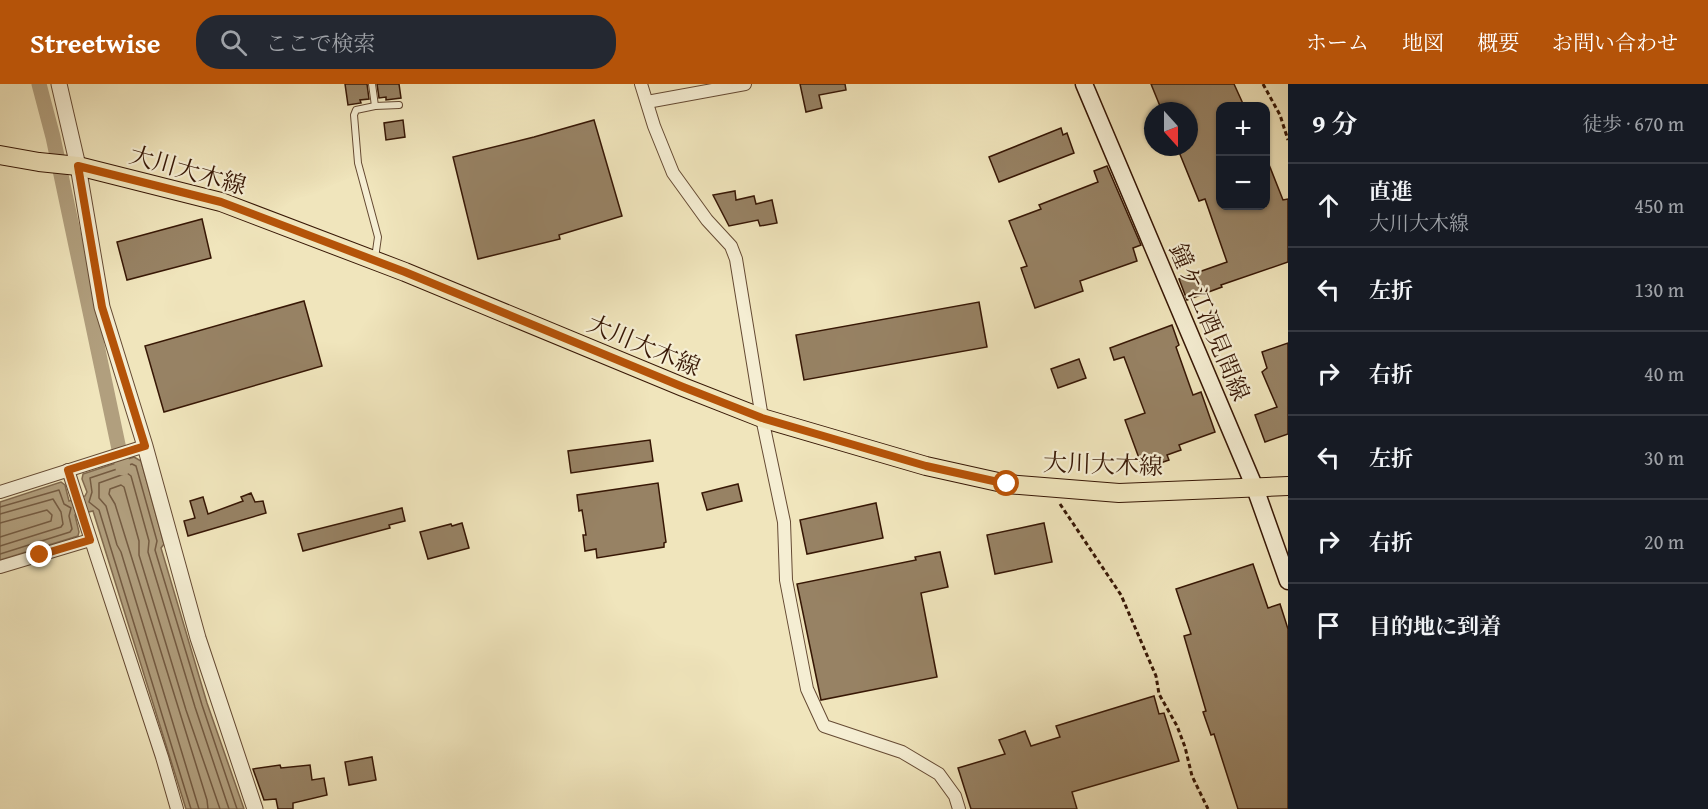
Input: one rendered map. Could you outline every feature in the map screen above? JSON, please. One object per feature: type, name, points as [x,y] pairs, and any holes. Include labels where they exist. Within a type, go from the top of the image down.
[{"type":"main road","name":"鐘ケ江酒見間線","points":[[1084,84],[1255,488],[1288,580]]},
{"type":"main road","name":"大川大木線","points":[[0,155],[75,166],[221,202],[375,261],[762,418],[926,466],[1007,484],[1119,493],[1288,486]]},
{"type":"street","points":[[59,84],[102,307],[198,638],[255,809]]},
{"type":"street","points":[[641,84],[673,173],[707,220],[731,246],[736,259],[762,418],[784,522],[786,580],[807,689],[824,726],[902,752],[939,774],[955,796],[959,809]]},
{"type":"street","points":[[647,102],[745,84]]},
{"type":"street","points":[[0,492],[69,474],[106,458],[141,447]]},
{"type":"street","points":[[69,474],[177,809]]},
{"type":"street","points":[[0,567],[89,536]]},
{"type":"lane","points":[[372,84],[375,106]]},
{"type":"lane","points":[[375,261],[378,237],[358,164],[354,115],[356,110],[399,105]]},
{"type":"path","points":[[1263,84],[1280,115],[1288,140]]},
{"type":"path","points":[[1049,487],[1121,595],[1156,676],[1159,694],[1181,736],[1192,776],[1208,809]]},
{"type":"water","points":[[134,457],[141,461],[164,544],[161,548],[207,703],[244,809],[186,809],[93,511],[75,515],[78,536],[0,560],[0,502],[61,482],[65,485],[69,501],[85,496],[87,492],[82,479],[83,474]]},
{"type":"building","points":[[345,84],[367,84],[369,99],[348,105]]},
{"type":"building","points":[[377,84],[399,84],[401,98],[386,100],[386,97],[379,98]]},
{"type":"building","points":[[800,84],[845,84],[846,90],[819,95],[822,108],[806,112]]},
{"type":"building","points":[[1151,84],[1234,84],[1242,102],[1216,102],[1216,210],[1270,210],[1270,167],[1283,200],[1288,199],[1288,262],[1221,285],[1222,287],[1187,300],[1179,279],[1227,262],[1205,199],[1199,201],[1181,156],[1198,156],[1198,102],[1158,102]]},
{"type":"building","points":[[403,120],[405,137],[386,140],[384,123]]},
{"type":"building","points":[[594,120],[622,216],[559,235],[560,239],[478,259],[453,157]]},
{"type":"building","points":[[1061,128],[1063,135],[1067,133],[1074,153],[999,182],[989,157]]},
{"type":"building","points":[[1107,166],[1141,245],[1133,248],[1137,261],[1080,281],[1083,291],[1035,308],[1021,268],[1027,266],[1009,221],[1041,209],[1039,205],[1098,182],[1094,171]]},
{"type":"building","points":[[735,191],[736,200],[754,196],[756,204],[772,200],[777,223],[760,226],[758,220],[729,226],[713,195]]},
{"type":"building","points":[[202,219],[211,258],[127,280],[117,242]]},
{"type":"building","points":[[304,301],[322,366],[164,412],[145,346]]},
{"type":"building","points":[[979,302],[987,347],[804,380],[796,335]]},
{"type":"building","points":[[1172,325],[1179,345],[1176,347],[1193,395],[1201,392],[1215,432],[1179,445],[1181,450],[1167,455],[1169,460],[1143,469],[1125,420],[1145,413],[1124,357],[1114,360],[1110,348]]},
{"type":"building","points":[[1288,343],[1288,434],[1265,442],[1255,415],[1277,407],[1262,372],[1267,368],[1262,352]]},
{"type":"building","points":[[1079,359],[1086,378],[1058,388],[1051,369]]},
{"type":"building","points":[[650,440],[653,461],[571,473],[568,451]]},
{"type":"building","points":[[658,483],[666,542],[664,547],[597,558],[596,549],[585,551],[583,535],[586,535],[577,495]]},
{"type":"building","points":[[738,484],[742,501],[707,510],[702,493]]},
{"type":"building","points":[[251,493],[255,502],[263,501],[266,513],[188,536],[184,521],[195,518],[190,501],[203,497],[208,514],[243,501],[241,497]]},
{"type":"building","points":[[876,503],[883,538],[807,554],[800,520]]},
{"type":"building","points":[[402,508],[405,521],[389,525],[390,528],[303,551],[298,534]]},
{"type":"building","points":[[462,523],[469,548],[428,559],[420,532]]},
{"type":"building","points":[[1044,523],[1052,562],[995,574],[987,535]]},
{"type":"building","points":[[940,552],[948,587],[921,593],[937,677],[821,700],[797,584],[916,560],[915,557]]},
{"type":"building","points":[[1253,564],[1268,608],[1280,604],[1288,629],[1288,809],[1238,809],[1214,734],[1211,735],[1203,712],[1206,711],[1184,636],[1191,634],[1176,589]]},
{"type":"building","points":[[1154,696],[1159,714],[1164,713],[1179,761],[1072,792],[1077,809],[971,809],[958,768],[1005,754],[999,740],[1025,731],[1031,746],[1060,737],[1056,726]]},
{"type":"building","points":[[372,757],[376,780],[349,785],[345,762]]},
{"type":"building","points":[[280,765],[281,768],[310,765],[312,780],[324,778],[327,795],[293,803],[293,809],[278,809],[276,799],[264,800],[253,769]]},
{"type":"waterway","points":[[39,84],[53,137],[123,468]]},
{"type":"route","points":[[40,555],[90,540],[68,470],[145,446],[102,307],[78,166],[221,202],[405,272],[762,418],[926,466],[1007,484]]}]
